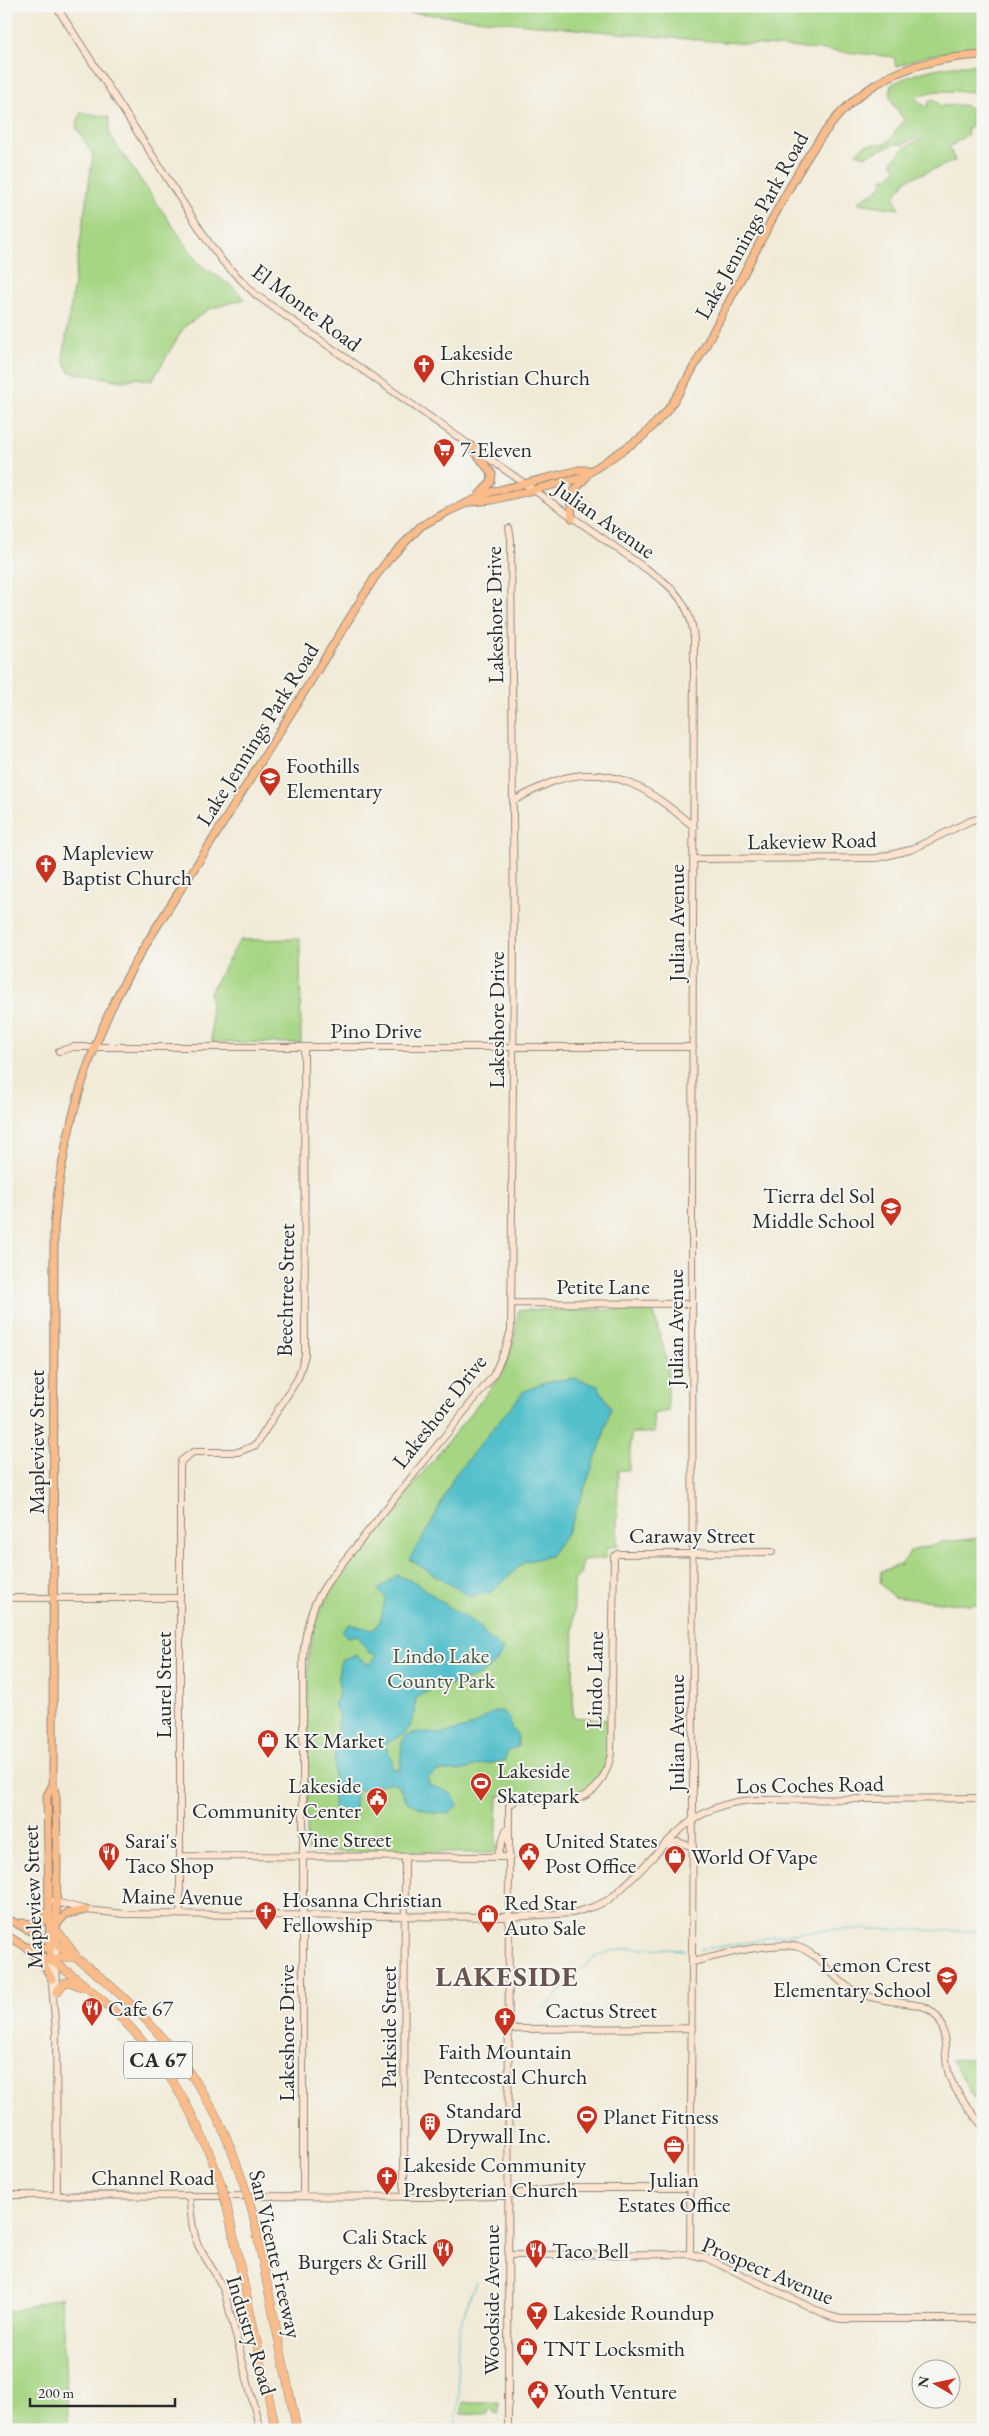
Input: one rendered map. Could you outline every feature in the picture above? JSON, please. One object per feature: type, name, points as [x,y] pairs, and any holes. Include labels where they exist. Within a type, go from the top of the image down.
[{"type":"highway","points":[[54,1961],[76,1957],[56,1927]]},
{"type":"highway","name":"San Vicente Freeway","points":[[52,1944],[76,1957],[102,1977],[135,2007],[186,2068],[224,2131],[252,2210],[297,2430]]},
{"type":"highway","name":"San Vicente Freeway","points":[[54,1961],[125,2021],[154,2053],[185,2100],[206,2142],[221,2184],[228,2211],[276,2430]]},
{"type":"highway","points":[[57,1992],[64,1983],[70,1982],[89,1990]]},
{"type":"main road","name":"Lake Jennings Park Road","points":[[76,1103],[94,1048],[110,1012],[138,960],[375,577],[389,559],[421,526],[449,510],[472,502],[492,500],[534,491],[581,478],[642,437],[675,399],[805,158],[836,116],[859,95],[901,72],[934,60],[983,55]]},
{"type":"main road","points":[[470,446],[488,467],[492,478],[488,486],[472,502]]},
{"type":"main road","name":"Lake Jennings Park Road","points":[[472,502],[481,495],[579,470],[591,470]]},
{"type":"main road","points":[[572,518],[570,496],[591,470]]},
{"type":"main road","name":"Mapleview Street","points":[[54,1961],[48,1796],[53,1784],[54,1228],[63,1156],[76,1103]]},
{"type":"main road","points":[[10,1920],[35,1924],[42,1922],[51,1903]]},
{"type":"main road","name":"Mapleview Street","points":[[51,1903],[56,1927],[52,1944]]},
{"type":"main road","points":[[56,1927],[66,1914],[86,1910]]},
{"type":"main road","name":"CA 67","points":[[10,1920],[52,1944]]},
{"type":"main road","name":"CA 67","points":[[6,1935],[54,1961]]},
{"type":"main road","points":[[27,1946],[52,1944]]},
{"type":"main road","points":[[27,1946],[45,1967],[52,1979]]},
{"type":"street","name":"El Monte Road","points":[[56,6],[108,89],[223,262],[272,307],[524,484]]},
{"type":"street","name":"Julian Avenue","points":[[524,484],[662,580],[678,597],[689,615],[694,635],[693,1847],[690,2254]]},
{"type":"street","name":"Lakeshore Drive","points":[[303,2195],[303,1657],[305,1628],[312,1608],[332,1576],[493,1376],[508,1340],[513,1303],[513,801],[511,539],[509,528]]},
{"type":"street","points":[[513,801],[560,780],[583,776],[605,776],[628,781],[643,788],[694,827]]},
{"type":"street","name":"Lakeview Road","points":[[694,859],[877,858],[910,850],[970,821],[983,817]]},
{"type":"street","name":"Pino Drive","points":[[59,1051],[74,1048],[694,1047]]},
{"type":"street","name":"Beechtree Street","points":[[185,1457],[193,1452],[238,1452],[256,1446],[301,1369],[306,1336],[304,1048]]},
{"type":"street","name":"Petite Lane","points":[[513,1303],[692,1304]]},
{"type":"street","name":"Laurel Street","points":[[180,1914],[180,1468],[185,1457]]},
{"type":"street","name":"Caraway Street","points":[[614,1556],[618,1554],[693,1552],[772,1552]]},
{"type":"street","name":"Lindo Lane","points":[[508,1811],[509,1806],[518,1798],[567,1802],[586,1796],[606,1773],[611,1754],[614,1556]]},
{"type":"street","points":[[6,1598],[180,1598]]},
{"type":"street","name":"Los Coches Road","points":[[586,1910],[616,1894],[693,1818],[718,1806],[740,1800],[983,1798]]},
{"type":"street","name":"Woodside Avenue","points":[[508,1811],[510,1857],[508,2430]]},
{"type":"street","points":[[495,1857],[502,1846],[508,1819]]},
{"type":"street","points":[[665,1845],[678,1842],[693,1847]]},
{"type":"street","name":"Vine Street","points":[[180,1856],[510,1857]]},
{"type":"street","name":"Parkside Street","points":[[404,2197],[406,1857]]},
{"type":"street","name":"Maine Avenue","points":[[51,1903],[86,1910],[126,1914],[405,1914],[510,1917],[573,1913],[586,1910]]},
{"type":"street","points":[[692,1962],[770,1947],[794,1946],[807,1951],[843,1984],[858,1993],[922,2006],[930,2010],[943,2026],[947,2064],[951,2080],[983,2127]]},
{"type":"street","name":"Mapleview Street","points":[[54,1961],[52,1979],[55,2009],[58,2194]]},
{"type":"street","name":"Mapleview Street","points":[[54,1961],[57,1992],[55,2009]]},
{"type":"street","name":"Cactus Street","points":[[510,2028],[692,2028]]},
{"type":"street","name":"Channel Road","points":[[6,2195],[404,2197],[509,2194],[562,2188],[690,2188]]},
{"type":"street","name":"Industry Road","points":[[189,2195],[198,2244],[218,2277],[225,2293],[260,2430]]},
{"type":"street","name":"Prospect Avenue","points":[[509,2255],[690,2254],[706,2258],[829,2316],[841,2319],[983,2319]]},
{"type":"green space","points":[[307,6],[983,6],[983,49],[960,50],[938,54],[896,67],[894,57],[857,53],[634,35],[416,13]]},
{"type":"green space","points":[[983,64],[983,92],[935,91],[916,97],[917,101],[927,107],[930,100],[934,99],[941,106],[963,105],[976,110],[977,104],[983,105],[983,119],[972,114],[970,117],[972,124],[967,130],[968,134],[949,147],[955,161],[906,180],[894,197],[899,209],[858,203],[861,199],[876,191],[884,178],[888,178],[897,168],[891,163],[905,147],[921,139],[919,137],[903,144],[895,144],[865,156],[856,153],[865,145],[887,143],[904,120],[890,96],[891,85],[913,75],[936,69],[959,65]]},
{"type":"green space","points":[[81,112],[109,117],[109,134],[199,264],[232,286],[245,299],[209,309],[184,327],[152,381],[136,378],[123,381],[69,372],[63,358],[93,155],[76,127]]},
{"type":"green space","points":[[300,939],[301,1043],[212,1042],[210,992],[240,940]]},
{"type":"green space","name":"Lindo Lake County Park","points":[[518,1310],[653,1310],[668,1365],[668,1411],[653,1414],[654,1433],[631,1433],[629,1470],[618,1470],[617,1547],[606,1547],[606,1558],[583,1560],[580,1575],[574,1581],[573,1717],[608,1720],[609,1752],[603,1772],[584,1791],[572,1797],[519,1794],[498,1796],[496,1853],[307,1852],[308,1659],[315,1623],[332,1586],[499,1378],[513,1345]]},
{"type":"green space","points":[[983,1538],[983,1603],[969,1605],[893,1597],[880,1583],[881,1571],[901,1565],[911,1551],[942,1542]]},
{"type":"green space","points":[[983,2058],[983,2112],[951,2060]]},
{"type":"green space","points":[[61,2297],[69,2430],[6,2430],[6,2308],[9,2312]]},
{"type":"green space","points":[[463,2402],[499,2402],[499,2413],[494,2413],[493,2409],[489,2410],[489,2414],[462,2413]]},
{"type":"water","points":[[575,1378],[598,1386],[611,1408],[601,1444],[568,1532],[550,1556],[524,1562],[491,1593],[469,1596],[409,1559],[430,1526],[454,1476],[524,1391],[551,1381]]},
{"type":"water","points":[[397,1575],[416,1583],[456,1612],[480,1626],[486,1636],[503,1649],[497,1661],[488,1670],[477,1676],[439,1687],[416,1698],[412,1723],[409,1728],[402,1735],[385,1745],[392,1760],[393,1769],[400,1770],[402,1741],[407,1735],[420,1732],[441,1734],[455,1731],[472,1726],[494,1711],[503,1711],[510,1719],[511,1728],[518,1736],[518,1747],[508,1751],[504,1761],[479,1765],[461,1771],[438,1771],[428,1778],[429,1785],[454,1797],[457,1806],[449,1814],[433,1813],[407,1802],[399,1787],[392,1782],[359,1790],[356,1793],[355,1813],[340,1815],[333,1807],[333,1794],[339,1716],[334,1705],[338,1694],[340,1665],[342,1659],[357,1655],[365,1663],[370,1664],[377,1655],[369,1653],[357,1635],[347,1637],[342,1631],[350,1624],[373,1630],[381,1618],[386,1598],[378,1590]]},
{"type":"waterway","points":[[700,1949],[813,1931],[877,1929],[983,1931]]},
{"type":"waterway","points":[[542,2011],[590,1961],[600,1955],[611,1951],[636,1948],[684,1950]]},
{"type":"waterway","points":[[454,2430],[458,2407],[457,2353],[459,2333],[476,2282]]},
{"type":"place","name":"Lakeside Christian Church","points":[[424,384]]},
{"type":"place","name":"7-Eleven","points":[[444,468]]},
{"type":"place","name":"Foothills Elementary","points":[[270,797]]},
{"type":"place","name":"Mapleview Baptist Church","points":[[46,884]]},
{"type":"place","name":"Tierra del Sol Middle School","points":[[891,1227]]},
{"type":"place","name":"K K Market","points":[[268,1759]]},
{"type":"place","name":"Lakeside Skatepark","points":[[481,1802]]},
{"type":"place","name":"Lakeside Community Center","points":[[377,1817]]},
{"type":"place","name":"Sarai's Taco Shop","points":[[109,1872]]},
{"type":"place","name":"United States Post Office","points":[[529,1872]]},
{"type":"place","name":"World Of Vape","points":[[675,1875]]},
{"type":"place","name":"Hosanna Christian Fellowship","points":[[266,1931]]},
{"type":"place","name":"Red Star Auto Sale","points":[[488,1934]]},
{"type":"place","name":"Lemon Crest Elementary School","points":[[947,1996]]},
{"type":"place","name":"Cafe 67","points":[[92,2027]]},
{"type":"place","name":"Faith Mountain Pentecostal Church","points":[[505,2037]]},
{"type":"place","name":"Planet Fitness","points":[[587,2135]]},
{"type":"place","name":"Standard Drywall Inc.","points":[[430,2142]]},
{"type":"place","name":"Julian Estates Office","points":[[674,2165]]},
{"type":"place","name":"Lakeside Community Presbyterian Church","points":[[387,2196]]},
{"type":"place","name":"Cali Stack Burgers & Grill","points":[[443,2268]]},
{"type":"place","name":"Taco Bell","points":[[536,2269]]},
{"type":"place","name":"Lakeside Roundup","points":[[537,2331]]},
{"type":"place","name":"TNT Locksmith","points":[[527,2367]]},
{"type":"place","name":"Youth Venture","points":[[538,2410]]},
{"type":"district","name":"LAKESIDE","points":[[507,1976]]}]
